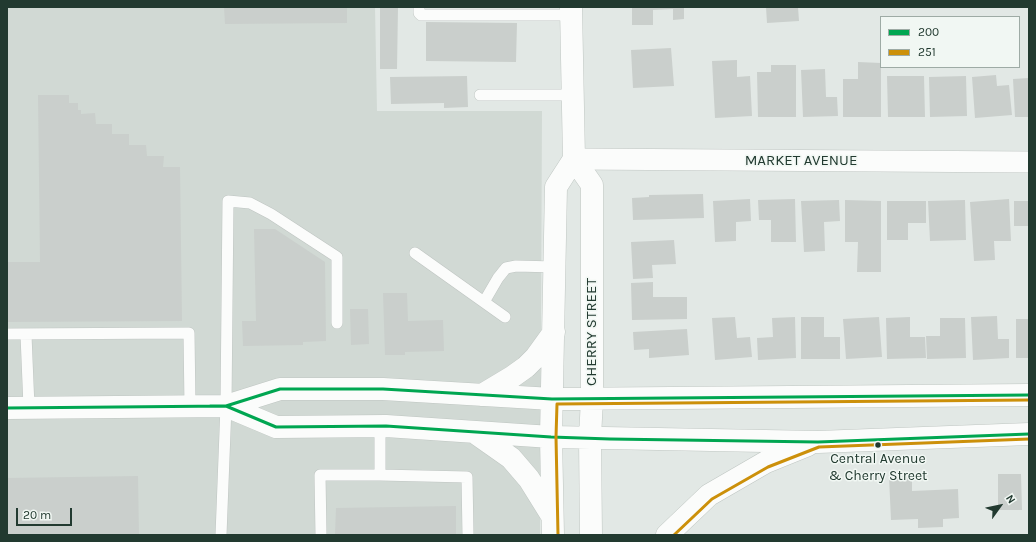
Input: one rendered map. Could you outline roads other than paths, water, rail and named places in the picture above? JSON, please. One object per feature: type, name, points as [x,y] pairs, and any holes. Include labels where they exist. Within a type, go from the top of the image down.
[{"type":"street","points":[[552,526],[551,437],[556,187],[574,159],[571,11]]},
{"type":"street","name":"MARKET AVENUE","points":[[574,159],[1029,162]]},
{"type":"street","name":"CHERRY STREET","points":[[574,159],[592,185],[592,398],[590,438],[591,535]]},
{"type":"street","points":[[482,394],[512,377],[526,367],[536,357],[554,332]]},
{"type":"street","points":[[7,408],[226,406],[280,389],[383,389],[552,399],[1029,396]]},
{"type":"street","points":[[226,406],[276,427],[380,426],[551,437],[818,442],[1029,434]]},
{"type":"street","points":[[474,432],[511,458],[529,479],[552,526]]},
{"type":"street","points":[[667,535],[709,495],[766,462],[818,442]]},
{"type":"lane","points":[[419,7],[419,13],[421,15],[571,11]]},
{"type":"lane","points":[[480,95],[573,95]]},
{"type":"lane","points":[[221,535],[226,406],[228,201],[250,203],[271,214],[337,258],[337,323]]},
{"type":"lane","points":[[415,253],[505,317]]},
{"type":"lane","points":[[484,302],[498,278],[506,268],[516,266],[555,267]]},
{"type":"lane","points":[[7,334],[189,333],[190,406]]},
{"type":"lane","points":[[26,335],[29,407]]},
{"type":"lane","points":[[380,426],[380,474]]},
{"type":"lane","points":[[321,535],[320,475],[380,474],[467,477],[468,535]]},
{"type":"place","name":"Central Avenue & Cherry Street","points":[[878,445]]}]
